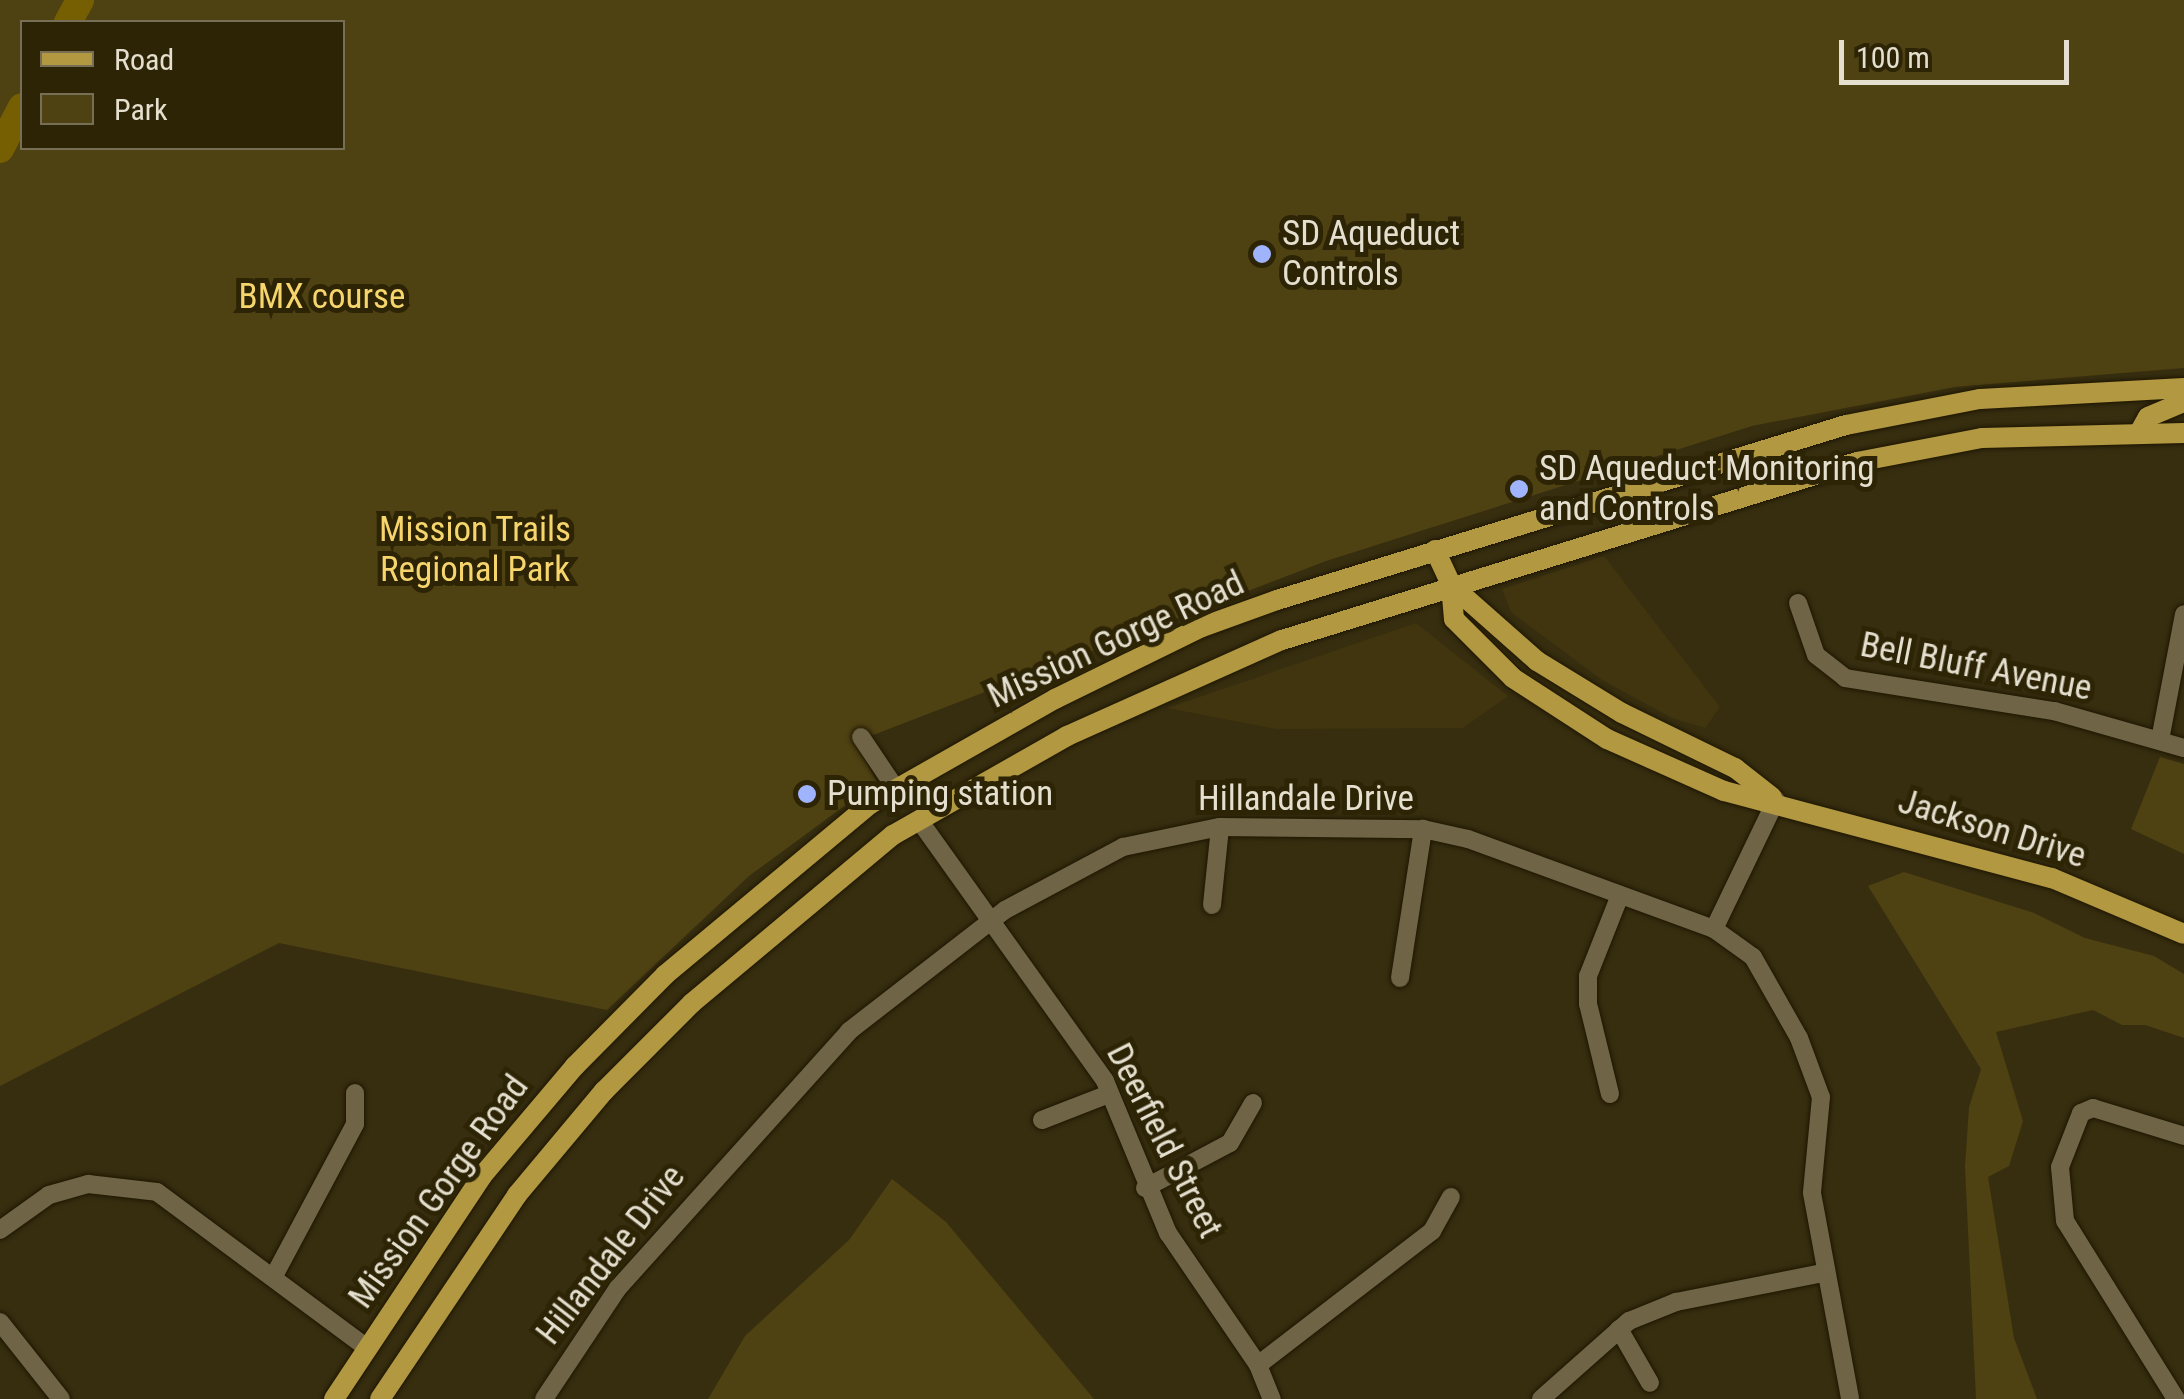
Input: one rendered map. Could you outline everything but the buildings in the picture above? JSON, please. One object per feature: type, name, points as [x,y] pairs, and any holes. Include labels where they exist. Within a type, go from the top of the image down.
[{"type":"main road","points":[[2139,433],[2148,418],[2180,403],[2184,391]]},
{"type":"main road","name":"Mission Gorge Road","points":[[334,1399],[482,1176],[575,1066],[665,974],[784,873],[896,790],[1055,699],[1202,627],[1435,550],[1846,425],[1980,398],[2184,391]]},
{"type":"main road","name":"Mission Gorge Road","points":[[380,1399],[517,1195],[604,1092],[803,906],[919,820],[1067,736],[1218,663],[1451,585],[1857,462],[1982,438],[2184,433]]},
{"type":"main road","name":"Jackson Drive","points":[[1435,550],[1451,585],[1454,619],[1514,678],[1607,739],[1724,791],[1776,800],[2052,878],[2184,934]]},
{"type":"main road","name":"Jackson Drive","points":[[1451,585],[1537,661],[1622,713],[1735,768],[1776,800]]},
{"type":"street","name":"Bell Bluff Avenue","points":[[1798,603],[1809,644],[1845,678],[2054,711],[2184,748]]},
{"type":"street","points":[[2160,740],[2184,614]]},
{"type":"street","points":[[860,737],[896,790]]},
{"type":"street","points":[[1714,928],[1776,800]]},
{"type":"street","name":"Deerfield Street","points":[[919,820],[1109,1094],[1144,1188],[1168,1233],[1258,1366],[1272,1399]]},
{"type":"street","points":[[1212,905],[1220,828]]},
{"type":"street","name":"Hillandale Drive","points":[[544,1399],[618,1288],[728,1160],[849,1031],[989,922],[1123,847],[1220,828],[1424,829],[1714,928],[1753,956],[1799,1038],[1821,1097],[1812,1192],[1822,1273],[1850,1399]]},
{"type":"street","points":[[1400,978],[1424,829]]},
{"type":"street","points":[[1610,1094],[1588,1004],[1588,976],[1620,896]]},
{"type":"street","points":[[275,1274],[356,1124],[355,1092]]},
{"type":"street","points":[[1042,1120],[1109,1094]]},
{"type":"street","points":[[1144,1188],[1230,1143],[1254,1103]]},
{"type":"street","points":[[2176,1399],[2065,1221],[2060,1167],[2082,1113],[2093,1108],[2184,1136]]},
{"type":"street","points":[[0,1230],[49,1194],[122,1184],[157,1192],[188,1209],[366,1347]]},
{"type":"street","points":[[1258,1366],[1432,1230],[1452,1197]]},
{"type":"street","points":[[1541,1399],[1619,1328],[1676,1302],[1822,1273]]},
{"type":"street","points":[[0,1322],[61,1399]]},
{"type":"street","points":[[1619,1328],[1650,1382]]},
{"type":"shaded area","points":[[1604,556],[1720,707],[1705,728],[1672,718],[1602,680],[1511,612],[1502,589]]},
{"type":"shaded area","points":[[1416,623],[1508,696],[1463,728],[1276,729],[1167,708]]},
{"type":"green space","name":"Mission Trails Regional Park","points":[[0,0],[2184,0],[2184,368],[1955,387],[1752,426],[1326,561],[855,742],[877,782],[749,876],[607,1010],[279,943],[0,1086]]},
{"type":"green space","points":[[2160,757],[2184,764],[2184,854],[2131,829]]},
{"type":"green space","points":[[1904,872],[2034,913],[2085,938],[2154,956],[2184,974],[2184,1038],[2145,1025],[2122,1025],[2093,1010],[1996,1032],[2023,1121],[2009,1166],[1988,1177],[2014,1338],[2037,1399],[1976,1399],[1965,1167],[1969,1107],[1981,1069],[1868,886]]},
{"type":"green space","points":[[892,1179],[946,1222],[1094,1399],[708,1399],[745,1336],[849,1240]]},
{"type":"waterway","points":[[69,20],[80,0]]},
{"type":"waterway","points":[[0,149],[20,111]]},
{"type":"place","name":"SD Aqueduct Controls","points":[[1262,254]]},
{"type":"place","name":"SD Aqueduct Monitoring and Controls","points":[[1519,489]]},
{"type":"place","name":"Pumping station","points":[[807,794]]},
{"type":"park label","name":"BMX course","points":[[322,297]]}]
